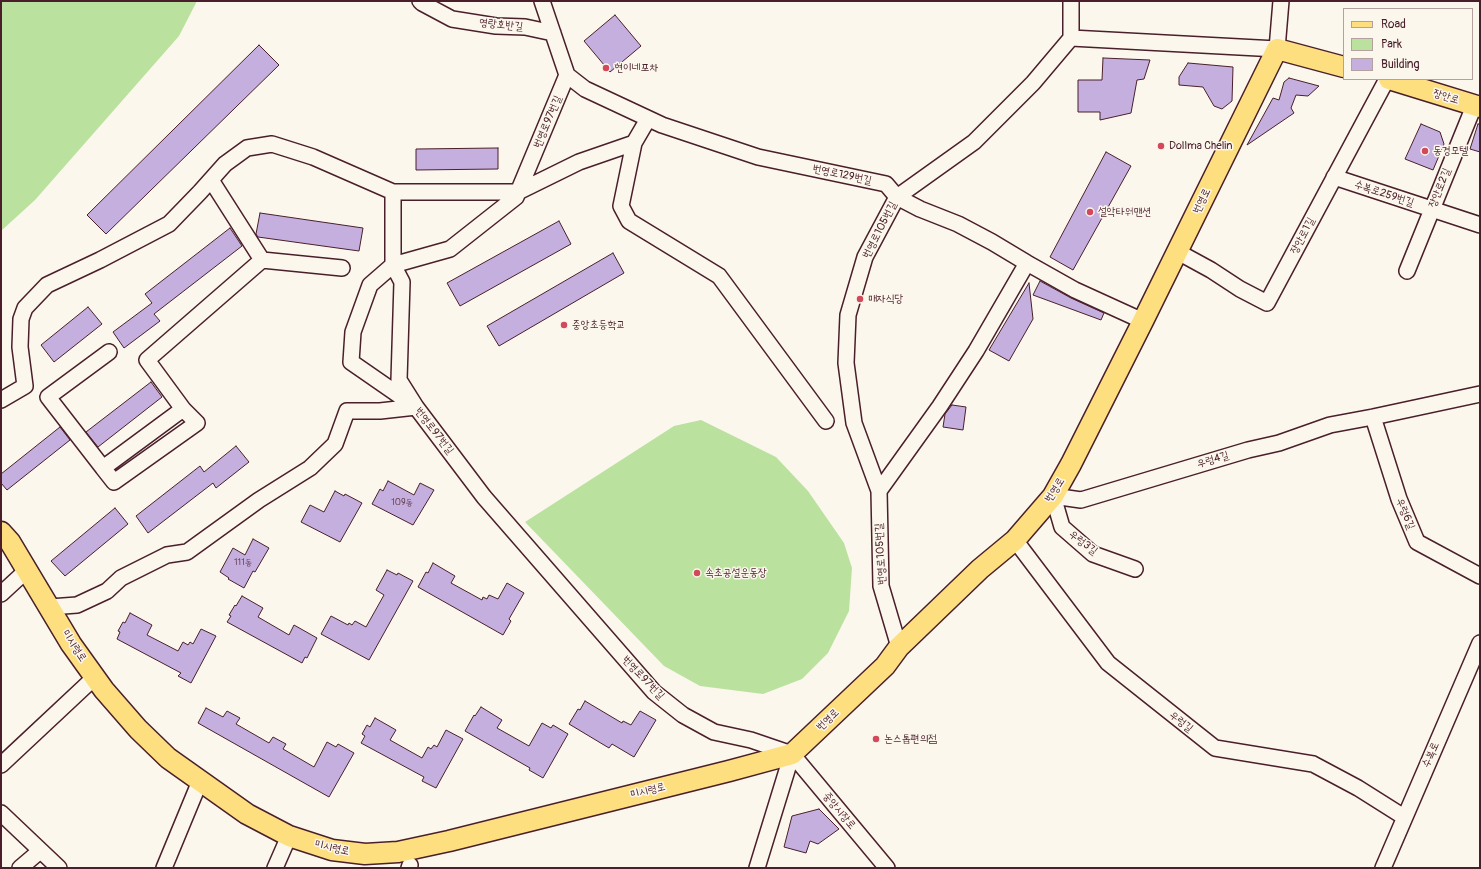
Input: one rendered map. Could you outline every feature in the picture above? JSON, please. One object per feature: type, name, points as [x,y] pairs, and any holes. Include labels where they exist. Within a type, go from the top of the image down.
[{"type":"main road","points":[[1277,49],[1343,67]]},
{"type":"main road","name":"번영로","points":[[792,754],[885,666],[899,647],[980,568],[1015,540],[1053,496],[1075,457],[1144,321],[1277,49]]},
{"type":"main road","name":"장안로","points":[[1391,80],[1477,106]]},
{"type":"main road","name":"미시령로","points":[[1,532],[10,542],[72,644],[95,676],[138,729],[168,758],[247,814],[289,836],[332,850],[365,854],[398,852],[472,836],[792,754]]},
{"type":"street","name":"영랑호반길","points":[[420,1],[422,4],[452,19],[496,26],[525,27],[553,33]]},
{"type":"street","points":[[542,1],[567,75]]},
{"type":"street","points":[[1071,1],[1071,38],[1277,49]]},
{"type":"street","name":"번영로","points":[[1277,49],[1281,1]]},
{"type":"street","name":"번영로105번길","points":[[899,647],[881,586],[879,491],[854,423],[846,364],[848,315],[864,257],[897,197],[974,142],[1033,83],[1071,38]]},
{"type":"street","name":"번영로129번길","points":[[567,75],[585,89],[662,126],[758,157],[886,184],[897,197],[920,209],[972,231],[1075,290],[1144,321]]},
{"type":"street","name":"번영로97번길","points":[[567,75],[516,197],[450,249],[394,265],[370,285],[353,332],[351,362],[416,407],[484,497],[654,692],[682,715],[714,732],[751,740],[792,754]]},
{"type":"street","name":"장안로1길","points":[[1178,252],[1211,270],[1240,289],[1267,303],[1387,80]]},
{"type":"street","name":"장안로2길","points":[[1407,271],[1477,106]]},
{"type":"street","points":[[648,119],[634,143],[621,206],[629,220],[719,276],[826,421]]},
{"type":"street","points":[[1,400],[25,386],[20,347],[21,319],[25,308],[47,285],[100,260],[169,224],[225,164],[247,148],[272,144],[313,157],[393,192],[518,192],[579,162],[634,143]]},
{"type":"street","name":"수복로259번길","points":[[1334,177],[1480,225]]},
{"type":"street","points":[[211,180],[262,260]]},
{"type":"street","points":[[50,607],[78,605],[107,591],[121,578],[167,555],[187,552],[259,500],[310,468],[335,444],[347,411],[380,411],[416,407],[400,380],[402,282],[394,265],[393,192]]},
{"type":"street","points":[[109,352],[48,397],[103,468],[184,409],[147,360],[262,260],[342,268]]},
{"type":"street","points":[[879,491],[940,406],[976,351],[1027,263]]},
{"type":"street","name":"우렁4길","points":[[1053,496],[1081,500],[1248,450],[1279,443],[1330,425],[1480,394]]},
{"type":"street","name":"우렁6길","points":[[1373,417],[1399,499],[1417,542],[1480,576]]},
{"type":"street","name":"우렁3길","points":[[1053,496],[1062,527],[1093,554],[1136,569]]},
{"type":"street","name":"우렁길","points":[[1015,540],[1108,663],[1215,748],[1313,764],[1358,788],[1404,817]]},
{"type":"street","points":[[1,594],[27,570]]},
{"type":"street","name":"수복로","points":[[1382,868],[1480,643]]},
{"type":"street","points":[[1,764],[95,676]]},
{"type":"street","name":"번영로","points":[[757,868],[792,754]]},
{"type":"street","name":"중앙시장로","points":[[792,754],[887,868]]},
{"type":"street","points":[[164,868],[200,781]]},
{"type":"street","points":[[1,813],[59,868]]},
{"type":"street","points":[[276,868],[289,836]]},
{"type":"street","points":[[20,868],[40,851]]},
{"type":"green space","points":[[1,1],[197,1],[179,36],[35,200],[1,231]]},
{"type":"green space","points":[[701,420],[776,457],[808,491],[844,543],[852,568],[849,611],[828,653],[802,679],[763,694],[700,686],[664,666],[525,522],[674,426]]},
{"type":"building","points":[[615,15],[641,46],[610,72],[584,41]]},
{"type":"building","points":[[259,45],[279,65],[106,234],[87,215]]},
{"type":"building","points":[[1103,58],[1150,60],[1144,79],[1137,80],[1131,113],[1100,120],[1100,112],[1078,112],[1078,80],[1102,80]]},
{"type":"building","points":[[1188,63],[1233,67],[1232,101],[1222,109],[1214,106],[1203,87],[1179,85],[1179,77]]},
{"type":"building","points":[[1289,78],[1319,86],[1308,96],[1296,95],[1291,108],[1294,113],[1247,145],[1273,98],[1279,100],[1284,82]]},
{"type":"building","name":"동경모텔","points":[[1421,124],[1440,132],[1444,144],[1433,170],[1405,159]]},
{"type":"building","points":[[1478,124],[1480,124],[1480,152],[1470,149]]},
{"type":"building","points":[[498,148],[498,169],[416,170],[416,149]]},
{"type":"building","name":"설악타워맨션","points":[[1106,152],[1131,166],[1073,270],[1050,257]]},
{"type":"building","points":[[260,213],[363,228],[359,251],[258,237],[256,234]]},
{"type":"building","points":[[559,221],[571,244],[460,306],[447,283]]},
{"type":"building","points":[[230,228],[242,246],[154,314],[160,321],[124,348],[113,332],[152,303],[145,294]]},
{"type":"building","points":[[613,253],[624,273],[499,346],[487,326]]},
{"type":"building","points":[[1040,281],[1071,298],[1104,313],[1101,320],[1033,295]]},
{"type":"building","points":[[1029,283],[1033,319],[1009,361],[989,350]]},
{"type":"building","points":[[88,307],[102,324],[54,362],[41,345]]},
{"type":"building","points":[[151,382],[162,397],[98,447],[86,432]]},
{"type":"building","points":[[952,405],[966,407],[963,430],[943,427],[945,414]]},
{"type":"building","points":[[60,427],[70,440],[7,490],[1,483],[1,474]]},
{"type":"building","points":[[236,446],[249,462],[216,488],[213,483],[148,533],[136,516],[200,466],[204,472]]},
{"type":"building","points":[[388,481],[414,495],[420,483],[434,490],[413,525],[372,504],[380,489],[383,491]]},
{"type":"building","points":[[335,491],[344,496],[345,494],[362,503],[340,542],[301,522],[310,505],[324,512]]},
{"type":"building","points":[[115,508],[128,524],[65,576],[51,561]]},
{"type":"building","points":[[253,539],[269,548],[255,572],[253,571],[244,588],[228,579],[229,578],[220,572],[233,548],[245,555]]},
{"type":"building","points":[[433,563],[455,576],[451,583],[482,600],[483,597],[487,599],[489,595],[498,599],[507,583],[524,593],[509,619],[511,621],[503,635],[418,587]]},
{"type":"building","points":[[387,570],[397,575],[398,573],[413,581],[369,660],[321,634],[331,616],[348,625],[349,623],[352,625],[355,621],[366,627],[384,595],[376,590]]},
{"type":"building","points":[[242,596],[263,608],[258,617],[289,635],[294,625],[317,638],[307,658],[305,657],[302,663],[227,622],[231,616],[229,615]]},
{"type":"building","points":[[130,613],[152,625],[147,635],[178,651],[183,642],[188,645],[190,642],[193,644],[201,629],[216,636],[191,683],[178,676],[181,673],[117,639],[120,632],[118,631],[123,622],[125,623]]},
{"type":"building","points":[[585,701],[622,723],[623,721],[631,725],[640,711],[656,720],[634,757],[612,744],[609,748],[569,724]]},
{"type":"building","points":[[481,707],[502,720],[497,728],[529,746],[542,723],[551,728],[553,725],[568,734],[543,778],[529,770],[530,768],[465,731],[474,715],[475,716]]},
{"type":"building","points":[[206,708],[223,717],[227,711],[240,718],[236,724],[269,743],[273,737],[286,744],[283,749],[314,767],[327,742],[336,747],[338,744],[354,753],[329,797],[198,723]]},
{"type":"building","points":[[375,718],[396,730],[390,740],[422,758],[428,747],[431,749],[434,745],[437,747],[446,730],[463,739],[436,788],[422,781],[424,777],[361,743],[365,736],[362,734],[367,725],[370,727]]},
{"type":"building","points":[[819,809],[839,829],[818,844],[810,841],[806,853],[784,847],[792,816]]},
{"type":"place","name":"현이네포차","points":[[606,68]]},
{"type":"place","name":"Dollma Chelin","points":[[1161,146]]},
{"type":"place","name":"동경모텔","points":[[1425,151]]},
{"type":"place","name":"설악타워맨션","points":[[1090,212]]},
{"type":"place","name":"매자식당","points":[[860,299]]},
{"type":"place","name":"중앙초등학교","points":[[564,325]]},
{"type":"place","name":"속초공설운동장","points":[[697,573]]},
{"type":"place","name":"논스톱편의점","points":[[876,739]]}]
